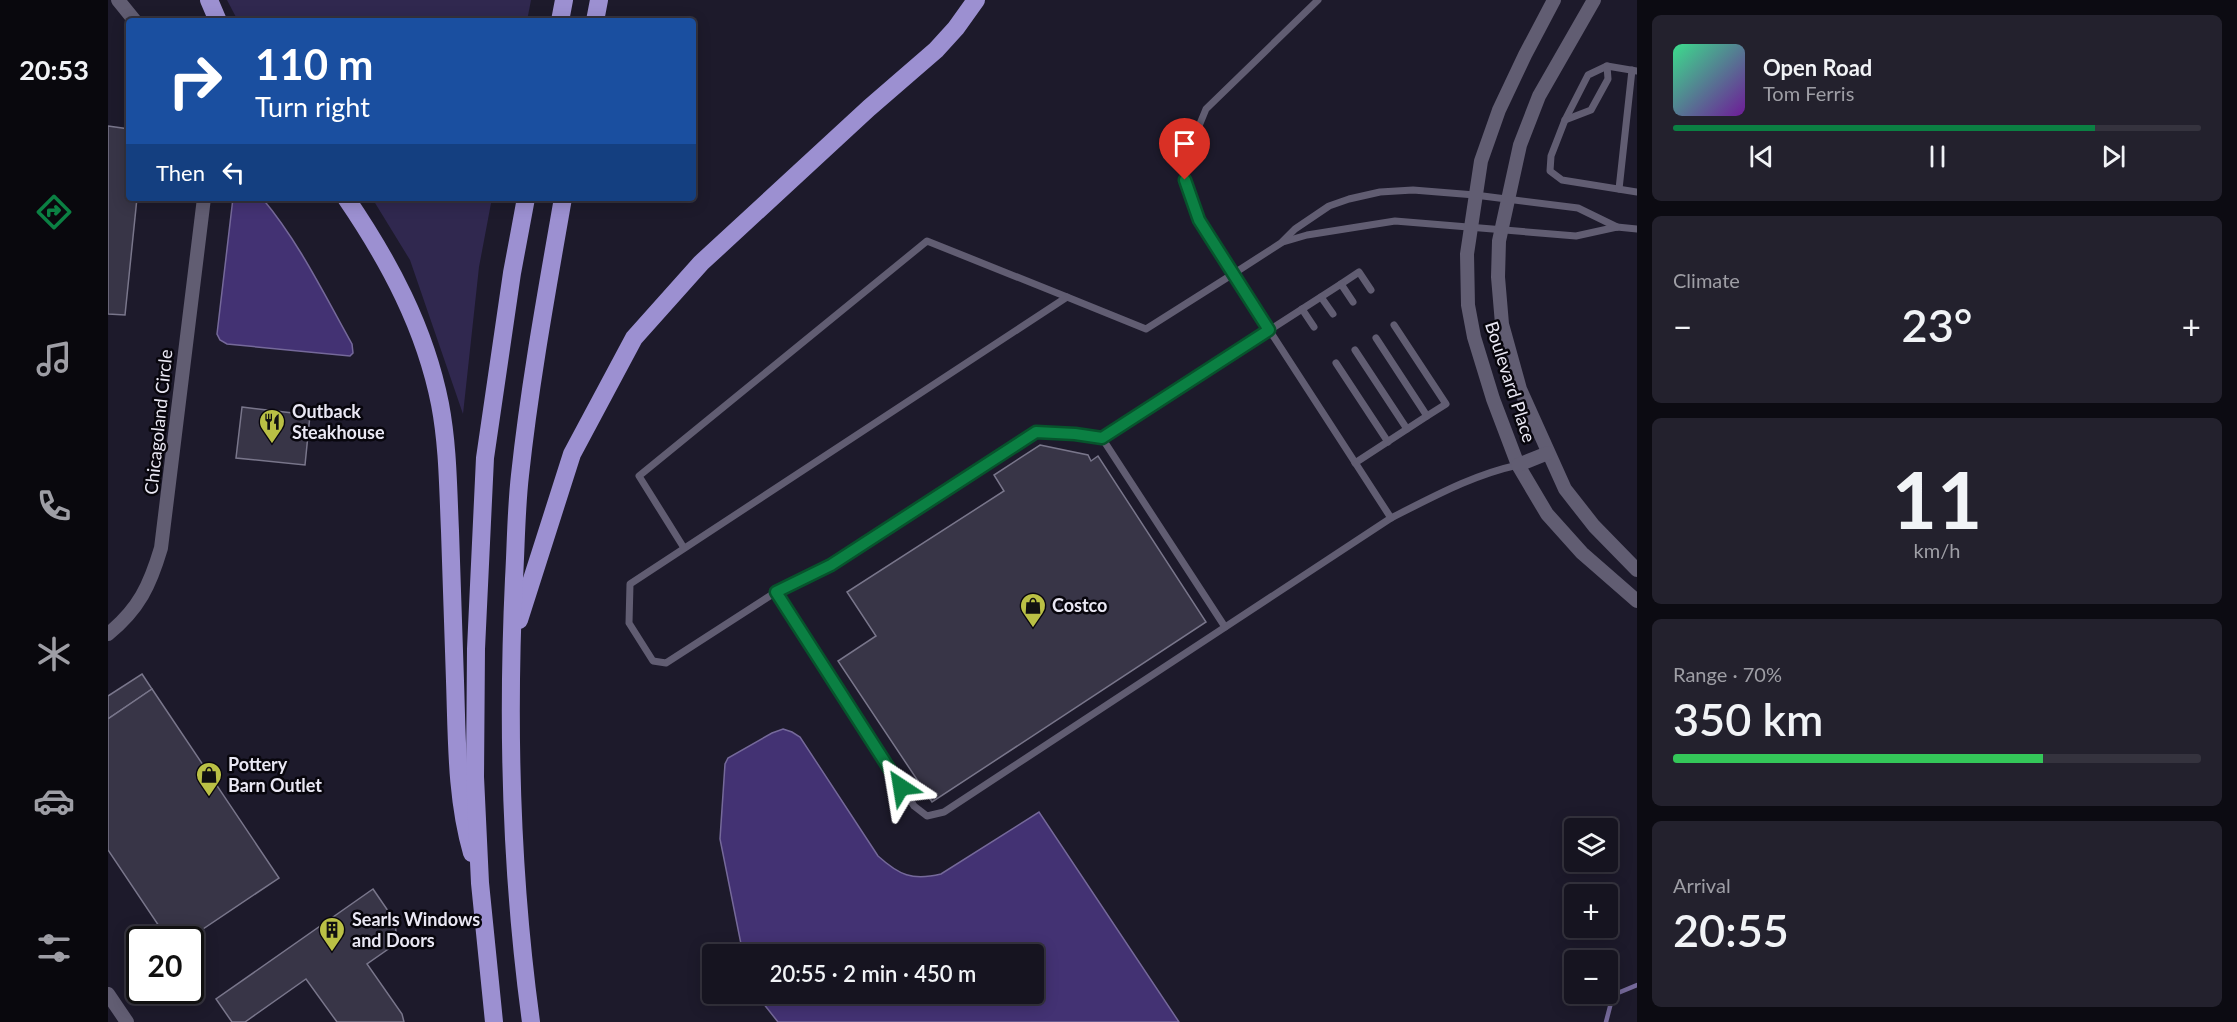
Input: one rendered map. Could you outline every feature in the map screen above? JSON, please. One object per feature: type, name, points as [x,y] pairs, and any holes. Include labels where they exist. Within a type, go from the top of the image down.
[{"type":"highway","points":[[209,0],[217,18]]},
{"type":"highway","points":[[561,18],[564,0]]},
{"type":"highway","points":[[596,18],[599,0]]},
{"type":"highway","points":[[511,643],[572,454],[634,338],[701,263],[869,108],[936,50],[956,28],[976,0]]},
{"type":"highway","points":[[348,201],[400,284],[426,351],[440,403],[447,463],[458,752],[465,829],[480,883]]},
{"type":"highway","points":[[494,1022],[480,883],[476,777],[476,649],[485,458],[512,273],[525,201]]},
{"type":"highway","points":[[531,1022],[516,880],[512,809],[511,643],[519,477],[532,375],[562,201]]},
{"type":"street","points":[[118,0],[133,18]]},
{"type":"street","name":"Boulevard Place","points":[[1554,0],[1499,110],[1481,161],[1467,254],[1468,305],[1474,337],[1493,399],[1518,465],[1547,514],[1582,553],[1637,601]]},
{"type":"street","name":"Boulevard Place","points":[[1594,0],[1539,96],[1520,145],[1501,229],[1498,277],[1502,324],[1520,389],[1565,489],[1594,526],[1637,570]]},
{"type":"street","name":"Chicagoland Circle","points":[[108,634],[132,612],[145,592],[161,548],[204,201]]},
{"type":"street","points":[[1518,465],[1548,453]]},
{"type":"street","points":[[108,993],[127,1022]]},
{"type":"lane","points":[[1318,0],[1206,109],[1192,143],[1185,180],[1199,220],[1391,518]]},
{"type":"lane","points":[[1565,120],[1591,110],[1608,79],[1607,66]]},
{"type":"lane","points":[[1619,189],[1634,71],[1607,66],[1588,75],[1565,120],[1551,156],[1550,171],[1562,180],[1637,192]]},
{"type":"lane","points":[[1281,243],[1294,228],[1329,206],[1380,192],[1413,190],[1508,198],[1578,208],[1617,227]]},
{"type":"lane","points":[[684,548],[639,476],[927,242],[1146,329],[1281,243],[1307,235],[1395,221],[1576,236],[1617,227],[1637,229]]},
{"type":"lane","points":[[1067,297],[630,584],[629,623],[653,661],[666,663],[776,592],[831,565],[1036,432],[1102,438],[1359,272],[1371,290]]},
{"type":"lane","points":[[1341,284],[1353,302]]},
{"type":"lane","points":[[1321,297],[1333,314]]},
{"type":"lane","points":[[1302,309],[1314,327]]},
{"type":"lane","points":[[1355,463],[1446,404],[1394,325]]},
{"type":"lane","points":[[1376,338],[1427,416]]},
{"type":"lane","points":[[1355,350],[1407,429]]},
{"type":"lane","points":[[1336,363],[1388,442]]},
{"type":"lane","points":[[1102,438],[1225,627]]},
{"type":"lane","points":[[776,592],[914,806],[927,816],[944,812],[1391,518],[1460,482],[1518,465]]},
{"type":"shaded area","points":[[227,0],[531,0],[528,18],[236,18]]},
{"type":"shaded area","points":[[233,201],[264,201],[288,232],[310,269],[352,344],[353,353],[350,356],[227,344],[220,340],[217,334]]},
{"type":"shaded area","points":[[374,201],[491,201],[479,267],[463,414],[410,260]]},
{"type":"shaded area","points":[[783,729],[800,737],[878,856],[906,875],[922,877],[941,874],[1039,812],[1179,1022],[778,1022],[764,1004],[1044,1004],[1044,944],[741,944],[720,839],[725,764],[728,758]]},
{"type":"building","points":[[108,126],[126,129],[126,201],[137,201],[125,315],[108,314]]},
{"type":"building","name":"Outback Steakhouse","points":[[242,407],[310,415],[305,465],[236,458]]},
{"type":"building","name":"Costco","points":[[1040,445],[1088,455],[1091,461],[1098,456],[1206,622],[932,802],[838,661],[876,636],[847,592],[1004,491],[994,475]]},
{"type":"building","points":[[142,674],[152,689],[108,719],[108,696]]},
{"type":"building","points":[[152,689],[279,878],[204,928],[204,926],[159,926],[108,850],[108,719]]},
{"type":"building","name":"Searls Windows and Doors","points":[[373,889],[395,921],[397,943],[367,964],[402,1014],[404,1022],[337,1022],[306,979],[245,1022],[232,1022],[216,999]]},
{"type":"waterway","points":[[1606,1022],[1613,995],[1637,985]]},
{"type":"place","name":"Outback Steakhouse","points":[[272,445]]},
{"type":"place","name":"Costco","points":[[1033,629]]},
{"type":"place","name":"Pottery Barn Outlet","points":[[209,798]]},
{"type":"place","name":"Searls Windows and Doors","points":[[332,953]]},
{"type":"route","points":[[901,787],[776,592],[831,565],[1036,432],[1102,438],[1269,330],[1199,220],[1185,180]]}]
